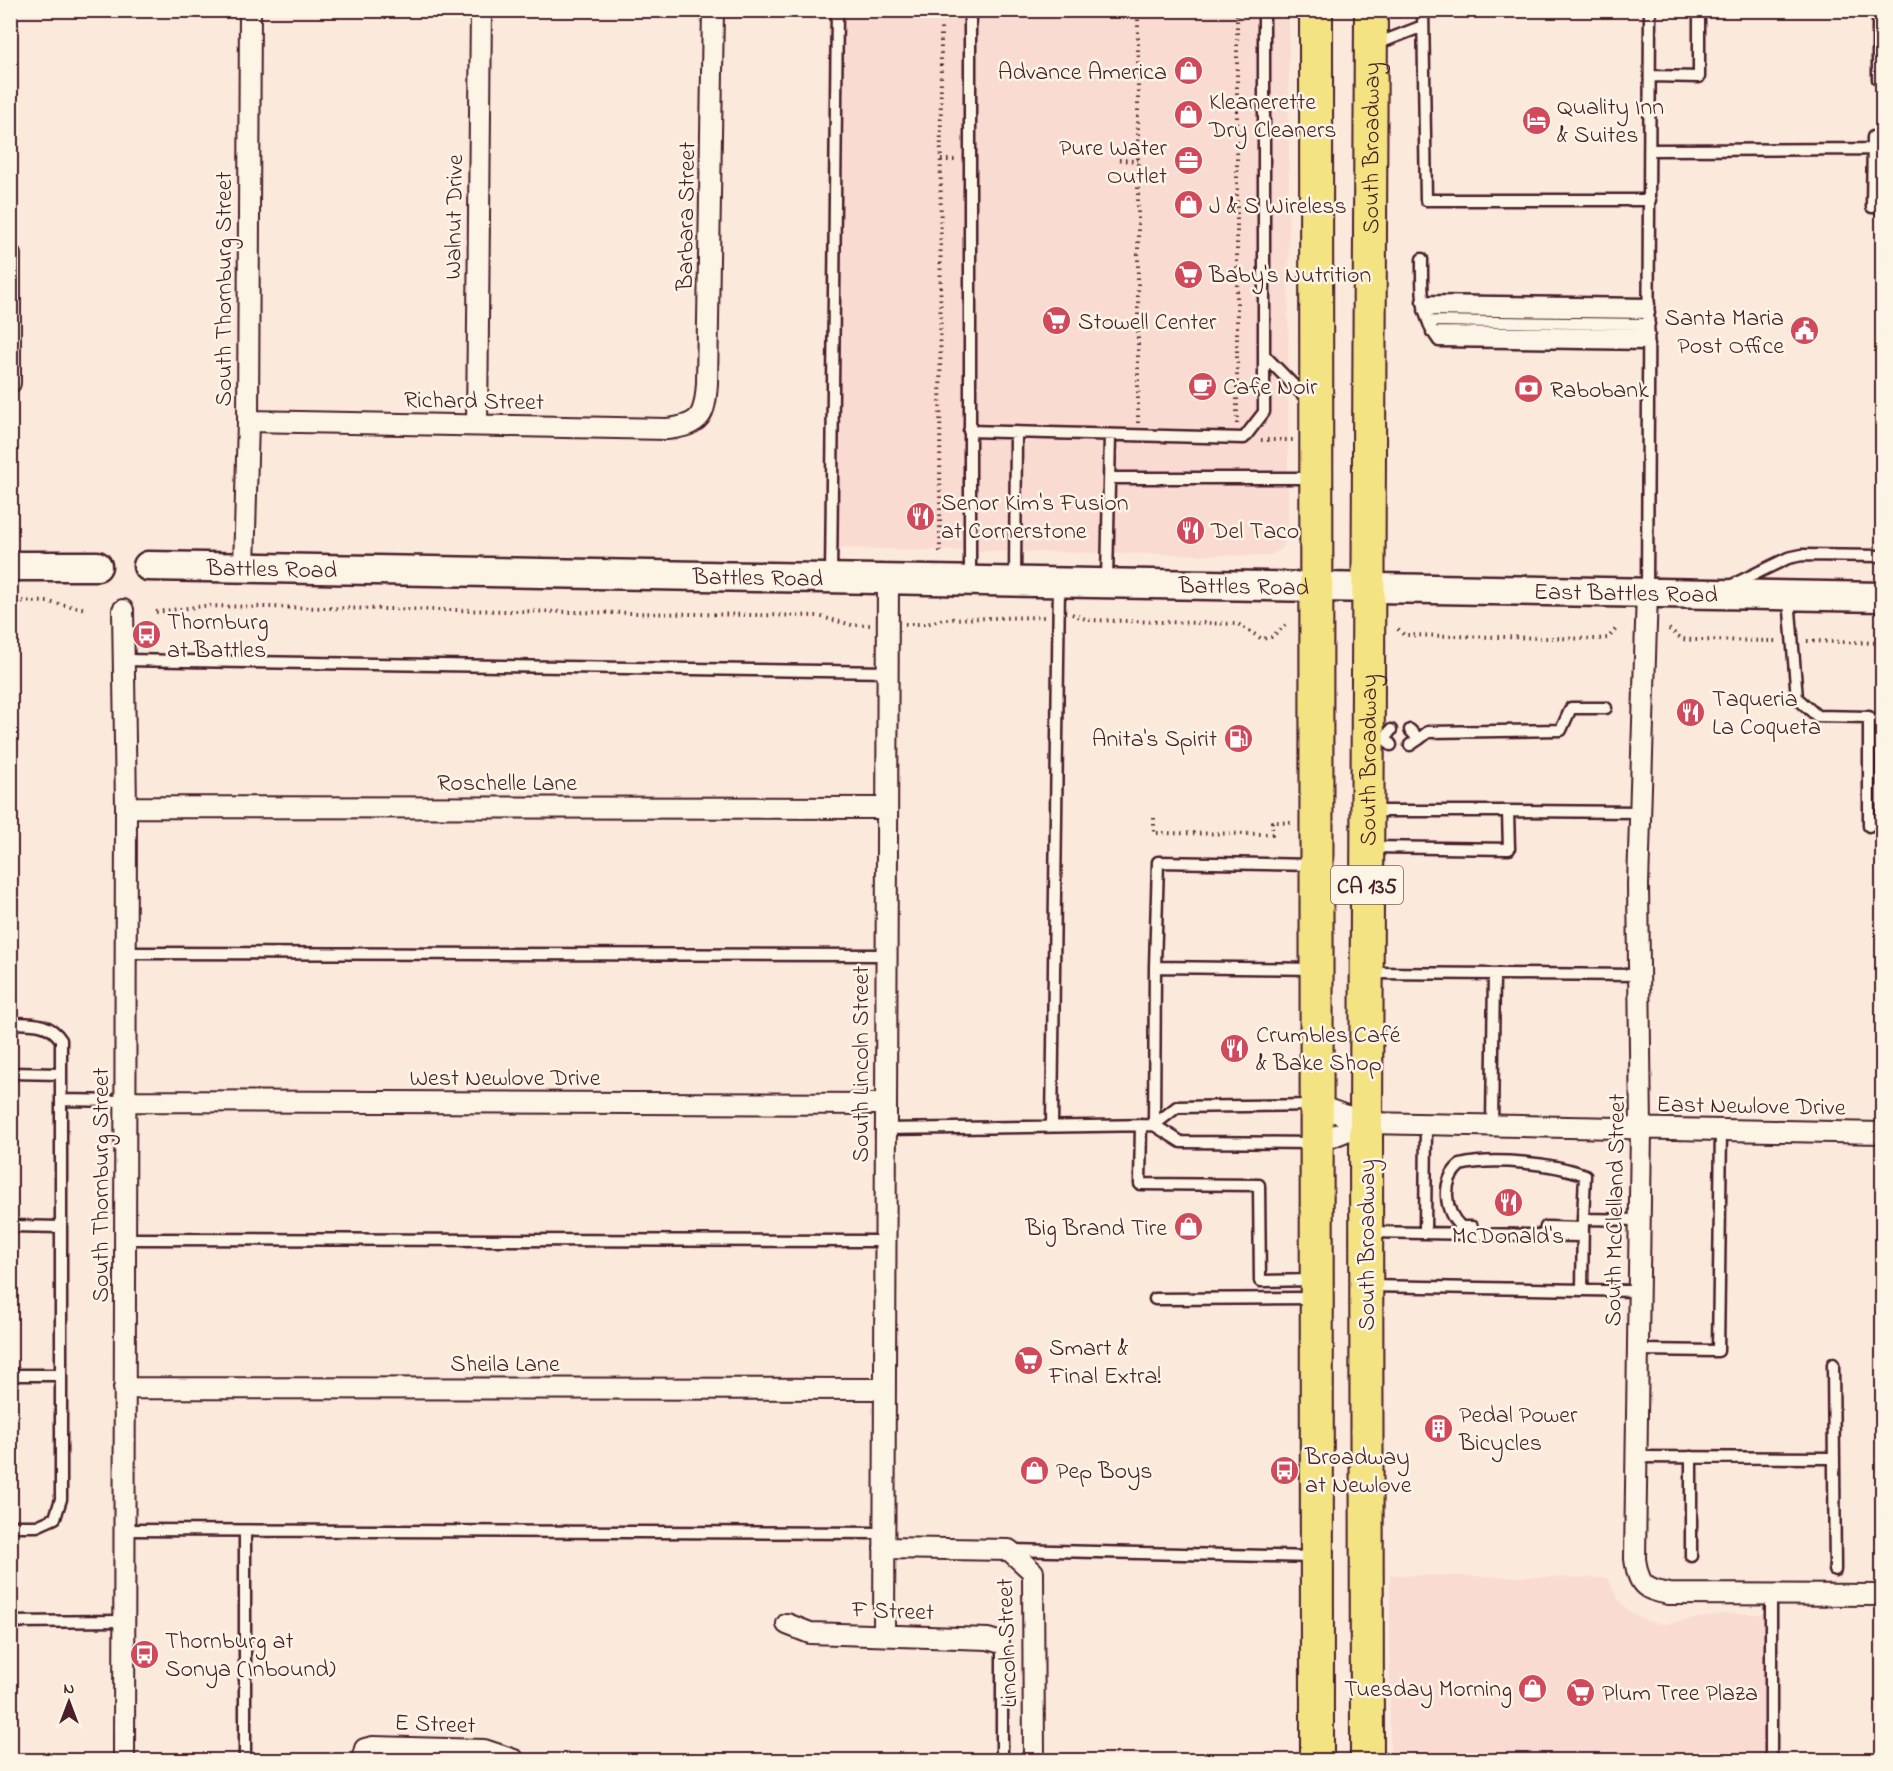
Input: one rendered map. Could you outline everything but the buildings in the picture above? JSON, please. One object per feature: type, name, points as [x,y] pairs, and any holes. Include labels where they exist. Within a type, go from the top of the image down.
[{"type":"main road","name":"South Broadway","points":[[1316,10],[1317,1761]]},
{"type":"main road","name":"South Broadway","points":[[1367,1761],[1367,811],[1384,737],[1368,589],[1371,10]]},
{"type":"street","name":"South Thornburg Street","points":[[244,568],[248,421],[250,10]]},
{"type":"street","name":"Walnut Drive","points":[[477,425],[481,10]]},
{"type":"street","name":"Barbara Street","points":[[698,420],[705,406],[707,383],[713,10]]},
{"type":"street","points":[[10,255],[10,383]]},
{"type":"street","name":"Richard Street","points":[[248,421],[667,429],[682,427],[698,420]]},
{"type":"street","points":[[10,566],[97,566]]},
{"type":"street","name":"Battles Road","points":[[148,566],[1368,589]]},
{"type":"street","name":"South Lincoln Street","points":[[884,1635],[884,1104],[888,580]]},
{"type":"street","name":"East Battles Road","points":[[1368,589],[1882,597]]},
{"type":"street","name":"South McClelland Street","points":[[1647,592],[1640,812],[1641,1129],[1635,1559],[1638,1578],[1649,1590],[1669,1594],[1882,1596]]},
{"type":"street","name":"South Thornburg Street","points":[[123,610],[126,807],[124,1761]]},
{"type":"street","name":"Roschelle Lane","points":[[126,807],[887,808]]},
{"type":"street","name":"West Newlove Drive","points":[[126,1101],[884,1104]]},
{"type":"street","name":"East Newlove Drive","points":[[1316,1105],[1366,1123],[1882,1133]]},
{"type":"street","name":"East Newlove Drive","points":[[1316,1143],[1366,1123]]},
{"type":"street","name":"Sheila Lane","points":[[124,1388],[885,1389]]},
{"type":"street","name":"Lincoln Street","points":[[885,1541],[1009,1550],[1033,1572],[1034,1761]]},
{"type":"street","name":"F Street","points":[[787,1624],[810,1632],[988,1639],[998,1642]]},
{"type":"street","name":"E Street","points":[[362,1761],[365,1749],[373,1747],[484,1750],[505,1759]]},
{"type":"lane","points":[[831,579],[837,10]]},
{"type":"lane","points":[[970,10],[970,582]]},
{"type":"lane","points":[[969,431],[1244,438],[1264,412],[1264,10]]},
{"type":"lane","points":[[1423,10],[1426,200],[1650,200]]},
{"type":"lane","points":[[1647,592],[1650,10]]},
{"type":"lane","points":[[1650,76],[1699,77],[1699,10]]},
{"type":"lane","points":[[1878,10],[1878,79],[1882,79]]},
{"type":"lane","points":[[1371,46],[1423,26]]},
{"type":"lane","points":[[1882,137],[1873,137],[1872,207],[1882,207]]},
{"type":"lane","points":[[1650,150],[1873,149]]},
{"type":"lane","points":[[1422,259],[1426,316],[1439,341],[1649,324]]},
{"type":"lane","points":[[1426,316],[1649,324]]},
{"type":"lane","points":[[1426,316],[1649,324]]},
{"type":"lane","points":[[1264,356],[1316,408]]},
{"type":"lane","points":[[1015,582],[1016,432]]},
{"type":"lane","points":[[1107,584],[1110,435]]},
{"type":"lane","points":[[1109,478],[1316,478]]},
{"type":"lane","points":[[1714,594],[1788,558],[1802,555],[1882,556]]},
{"type":"lane","points":[[1052,1126],[1059,583]]},
{"type":"lane","points":[[1789,594],[1797,698],[1816,716],[1869,717],[1869,826]]},
{"type":"lane","points":[[124,660],[888,672]]},
{"type":"lane","points":[[1410,730],[1415,742],[1428,732],[1562,730],[1571,708],[1606,708]]},
{"type":"lane","points":[[1367,811],[1640,812]]},
{"type":"lane","points":[[1367,847],[1509,849],[1508,811]]},
{"type":"lane","points":[[1154,1125],[1158,862],[1316,865]]},
{"type":"lane","points":[[126,953],[886,955]]},
{"type":"lane","points":[[1155,967],[1316,969]]},
{"type":"lane","points":[[1367,973],[1640,975]]},
{"type":"lane","points":[[1492,1126],[1494,974]]},
{"type":"lane","points":[[10,1023],[42,1024],[55,1031],[61,1040],[61,1499],[55,1518],[38,1526],[10,1526]]},
{"type":"lane","points":[[10,1073],[61,1074]]},
{"type":"lane","points":[[61,1100],[126,1101]]},
{"type":"lane","points":[[1154,1125],[1177,1107],[1316,1105]]},
{"type":"lane","points":[[1425,1233],[1426,1124]]},
{"type":"lane","points":[[1141,1125],[1140,1184],[1259,1185],[1260,1281],[1316,1289]]},
{"type":"lane","points":[[884,1129],[1154,1125],[1181,1142],[1316,1143]]},
{"type":"lane","points":[[1638,1350],[1718,1352],[1721,1131]]},
{"type":"lane","points":[[1472,1227],[1461,1227],[1451,1218],[1447,1199],[1449,1180],[1454,1170],[1460,1165],[1473,1163],[1546,1164],[1585,1175],[1581,1289]]},
{"type":"lane","points":[[1366,1232],[1425,1233],[1583,1228],[1640,1220]]},
{"type":"lane","points":[[10,1226],[61,1227]]},
{"type":"lane","points":[[1546,1227],[1583,1228]]},
{"type":"lane","points":[[126,1239],[885,1241]]},
{"type":"lane","points":[[1366,1286],[1639,1291]]},
{"type":"lane","points":[[1155,1299],[1316,1289]]},
{"type":"lane","points":[[1833,1364],[1835,1570]]},
{"type":"lane","points":[[10,1375],[61,1376]]},
{"type":"lane","points":[[1636,1457],[1834,1458]]},
{"type":"lane","points":[[1691,1457],[1691,1557]]},
{"type":"lane","points":[[123,1530],[885,1541]]},
{"type":"lane","points":[[245,1531],[245,1761]]},
{"type":"lane","points":[[1009,1550],[1316,1557]]},
{"type":"lane","points":[[1771,1595],[1771,1761]]},
{"type":"lane","points":[[10,1622],[124,1621]]},
{"type":"lane","points":[[998,1642],[1002,1651],[1002,1761]]},
{"type":"path","points":[[1138,10],[1138,426]]},
{"type":"path","points":[[1237,425],[1238,10]]},
{"type":"path","points":[[940,552],[941,26]]},
{"type":"path","points":[[941,160],[960,160]]},
{"type":"path","points":[[1119,160],[1138,161]]},
{"type":"path","points":[[1261,440],[1293,440]]},
{"type":"path","points":[[10,601],[48,602],[87,609]]},
{"type":"path","points":[[156,612],[204,606],[818,616],[852,625],[1069,613],[1088,620],[1238,624],[1262,639],[1271,637],[1286,625]]},
{"type":"path","points":[[1398,629],[1404,634],[1596,639],[1608,638],[1617,628]]},
{"type":"path","points":[[1668,629],[1682,639],[1693,640],[1882,642]]},
{"type":"path","points":[[1154,818],[1154,833],[1272,834],[1272,822],[1291,823]]},
{"type":"shaded area","name":"Stowell Center","points":[[828,11],[1289,11],[1288,536],[1281,550],[1267,556],[824,548]]},
{"type":"shaded area","name":"Plum Tree Plaza","points":[[1390,1575],[1608,1578],[1619,1601],[1629,1611],[1647,1621],[1664,1624],[1722,1614],[1773,1614],[1770,1760],[1390,1760]]},
{"type":"place","name":"Advance America","points":[[1188,71]]},
{"type":"place","name":"Kleanerette Dry Cleaners","points":[[1188,115]]},
{"type":"place","name":"Quality Inn & Suites","points":[[1536,120]]},
{"type":"place","name":"Pure Water Outlet","points":[[1188,161]]},
{"type":"place","name":"J & S Wireless","points":[[1188,205]]},
{"type":"place","name":"Baby's Nutrition","points":[[1188,274]]},
{"type":"place","name":"Stowell Center","points":[[1057,321]]},
{"type":"place","name":"Santa Maria Post Office","points":[[1805,331]]},
{"type":"place","name":"Cafe Noir","points":[[1202,386]]},
{"type":"place","name":"Rabobank","points":[[1529,389]]},
{"type":"place","name":"Senor Kim's Fusion at Cornerstone","points":[[920,516]]},
{"type":"place","name":"Del Taco","points":[[1190,530]]},
{"type":"place","name":"Thornburg at Battles","points":[[146,635]]},
{"type":"place","name":"Taqueria La Coqueta","points":[[1691,712]]},
{"type":"place","name":"Anita's Spirit","points":[[1238,738]]},
{"type":"place","name":"Crumbles Café & Bake Shop","points":[[1235,1048]]},
{"type":"place","name":"McDonald's","points":[[1508,1202]]},
{"type":"place","name":"Big Brand Tire","points":[[1188,1227]]},
{"type":"place","name":"Smart & Final Extra!","points":[[1028,1361]]},
{"type":"place","name":"Pedal Power Bicycles","points":[[1438,1428]]},
{"type":"place","name":"Pep Boys","points":[[1035,1470]]},
{"type":"place","name":"Broadway at Newlove","points":[[1284,1470]]},
{"type":"place","name":"Thornburg at Sonya (Inbound)","points":[[144,1654]]},
{"type":"place","name":"Tuesday Morning","points":[[1533,1688]]},
{"type":"place","name":"Plum Tree Plaza","points":[[1581,1692]]}]
